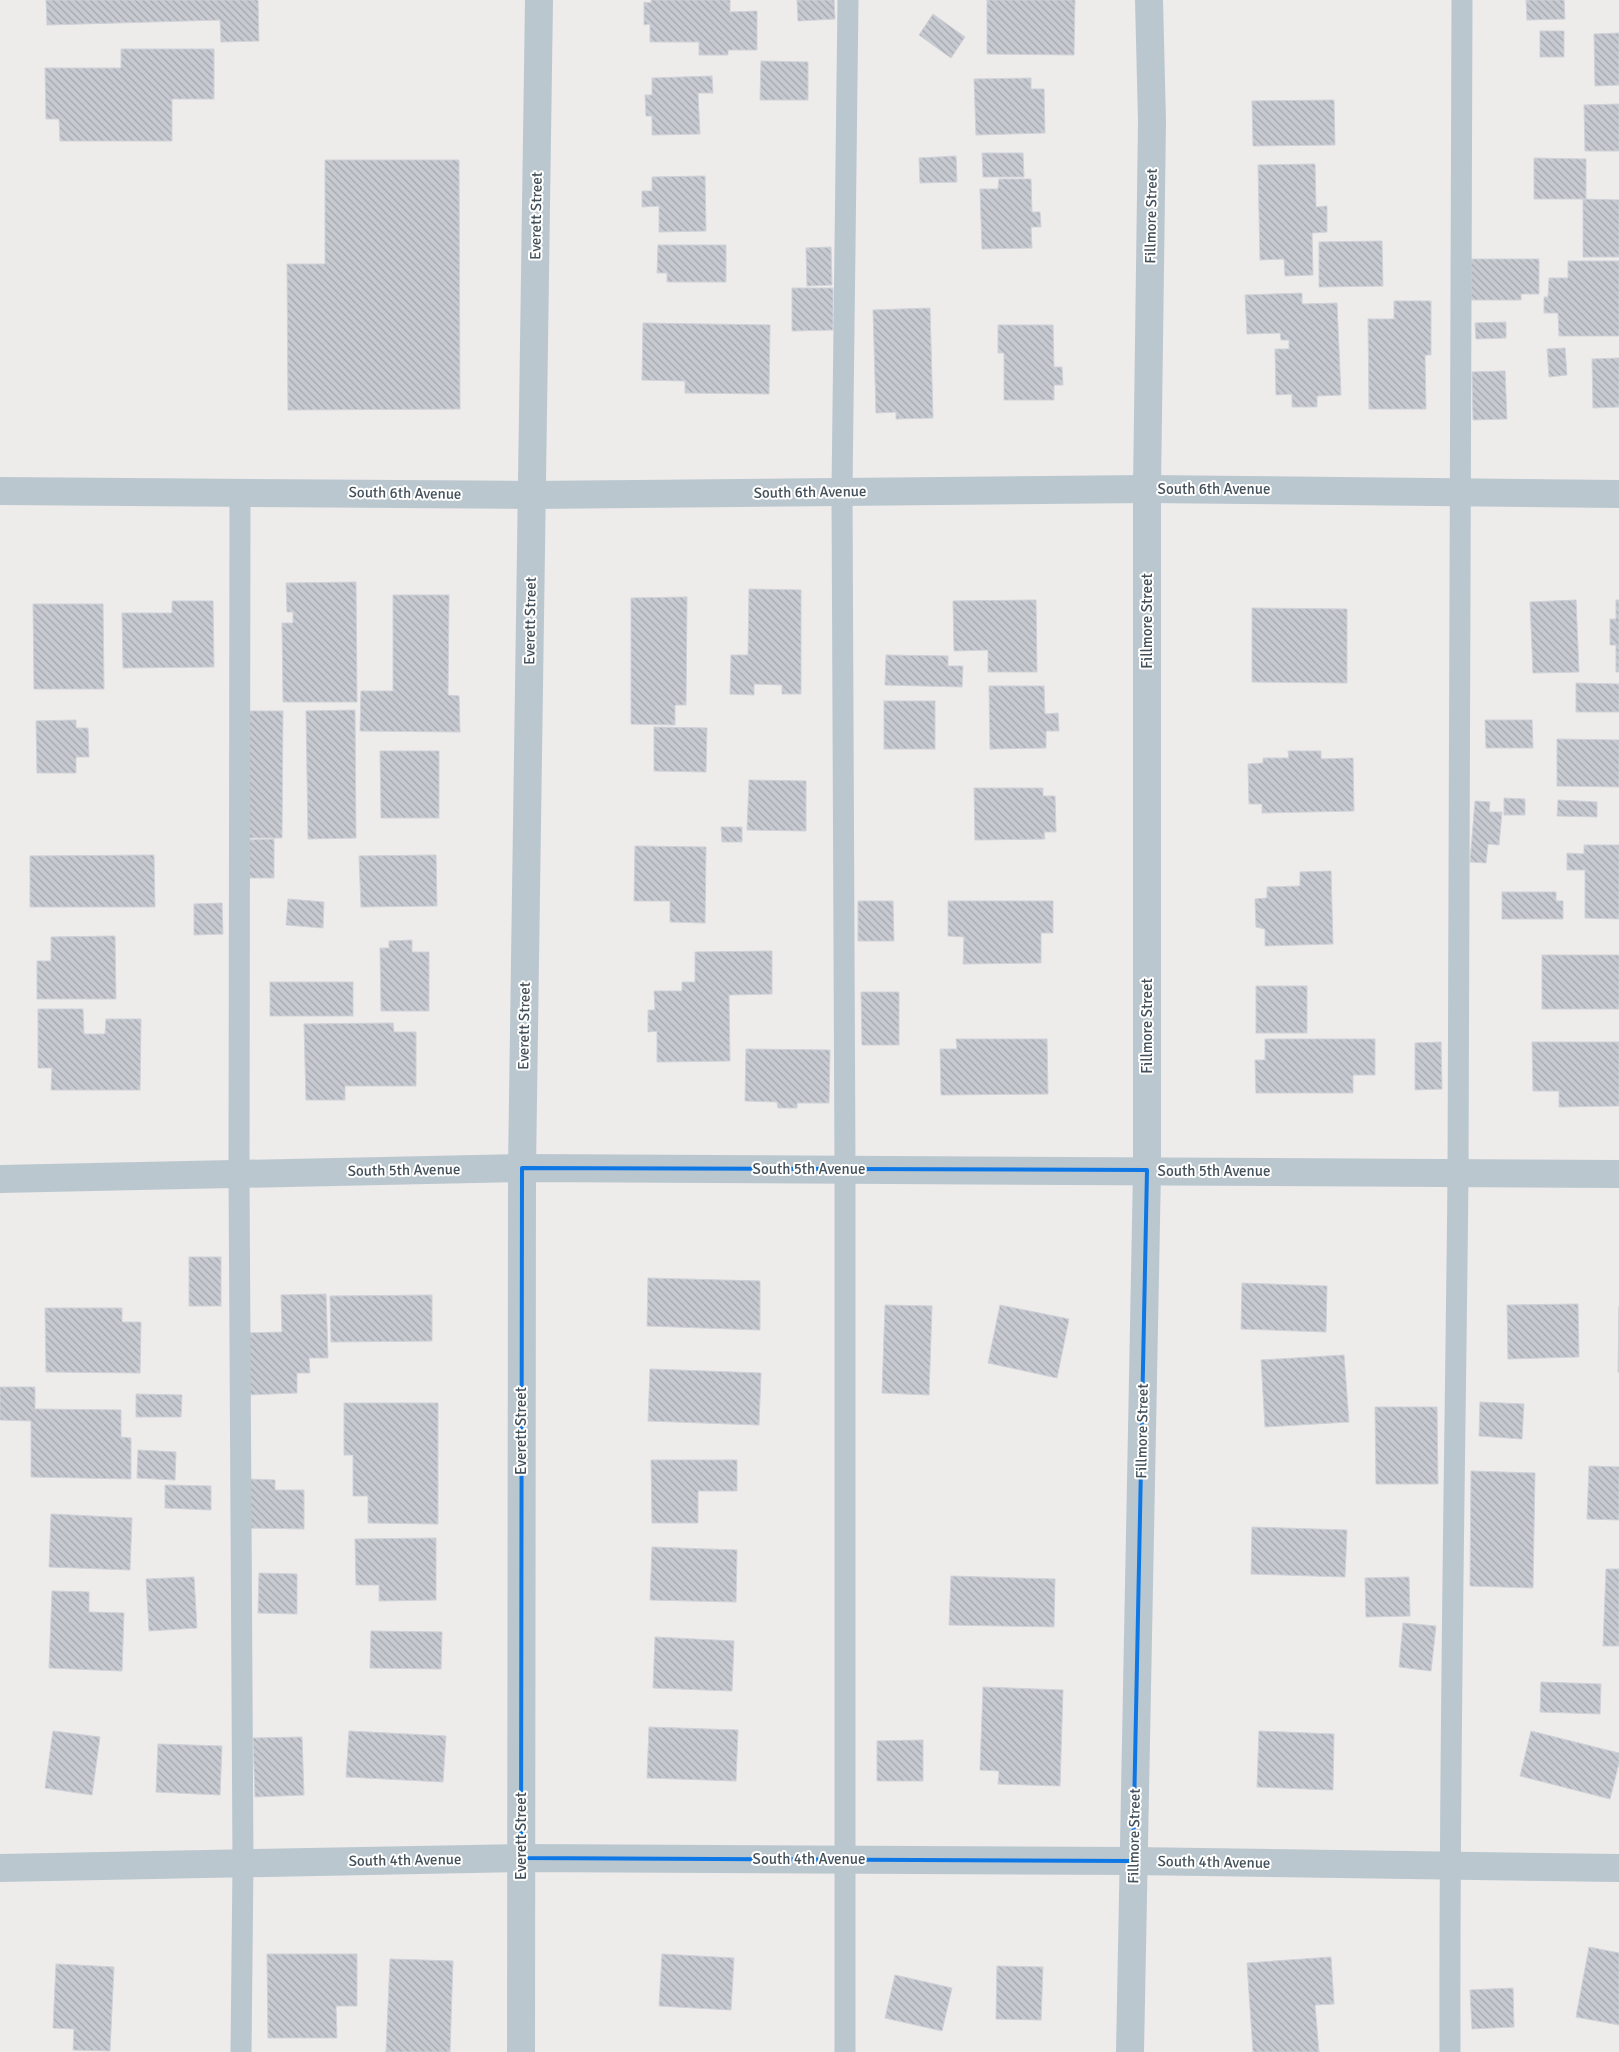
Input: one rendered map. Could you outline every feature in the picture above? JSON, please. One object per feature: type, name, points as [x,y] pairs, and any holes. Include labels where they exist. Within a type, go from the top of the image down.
[{"type":"street","name":"Everett Street","points":[[521,2052],[522,1168],[539,0]]},
{"type":"street","name":"Fillmore Street","points":[[1130,2052],[1147,1170],[1146,489],[1152,121],[1149,0]]},
{"type":"street","name":"South 6th Avenue","points":[[0,491],[532,494],[1146,489],[1619,494]]},
{"type":"street","name":"South 5th Avenue","points":[[0,1179],[522,1168],[1619,1174]]},
{"type":"street","name":"South 4th Avenue","points":[[0,1868],[521,1858],[1133,1861],[1619,1868]]},
{"type":"lane","points":[[844,2052],[845,1169],[842,491],[848,0]]},
{"type":"lane","points":[[1450,2052],[1462,491],[1462,0]]},
{"type":"lane","points":[[240,492],[239,1174],[243,1863],[241,2052]]},
{"type":"highlighted area","points":[[522,1168],[1147,1170],[1133,1861],[521,1858]]},
{"type":"building","points":[[46,0],[258,0],[259,41],[221,42],[220,20],[47,25]]},
{"type":"building","points":[[651,0],[730,0],[730,12],[757,11],[757,50],[728,50],[728,55],[699,55],[699,42],[650,42],[650,24],[644,25],[644,2],[651,3]]},
{"type":"building","points":[[797,0],[834,0],[835,19],[798,21]]},
{"type":"building","points":[[987,0],[1075,0],[1074,55],[987,54]]},
{"type":"building","points":[[1526,0],[1564,0],[1565,19],[1527,20]]},
{"type":"building","points":[[933,14],[965,37],[951,58],[919,35]]},
{"type":"building","points":[[1540,31],[1564,31],[1564,57],[1540,57]]},
{"type":"building","points":[[1619,33],[1619,85],[1595,86],[1594,34]]},
{"type":"building","points":[[121,49],[214,49],[214,99],[172,99],[172,141],[60,141],[59,119],[46,119],[45,68],[121,68]]},
{"type":"building","points":[[761,61],[808,62],[808,100],[760,100]]},
{"type":"building","points":[[712,76],[713,93],[698,93],[700,134],[652,135],[652,116],[646,116],[645,95],[652,95],[652,78]]},
{"type":"building","points":[[1031,78],[1031,89],[1044,89],[1045,133],[976,135],[974,79]]},
{"type":"building","points":[[1334,100],[1335,145],[1253,146],[1252,101]]},
{"type":"building","points":[[1619,104],[1619,151],[1585,151],[1584,105]]},
{"type":"building","points":[[982,153],[1023,153],[1024,177],[983,177]]},
{"type":"building","points":[[956,156],[957,182],[920,183],[919,158]]},
{"type":"building","points":[[1534,158],[1586,159],[1586,199],[1534,199]]},
{"type":"building","points":[[325,160],[459,160],[460,409],[288,410],[287,264],[325,264]]},
{"type":"building","points":[[1315,164],[1316,207],[1327,206],[1327,232],[1312,233],[1313,275],[1285,276],[1284,259],[1260,260],[1258,165]]},
{"type":"building","points":[[705,176],[706,231],[659,232],[659,206],[642,207],[642,191],[652,191],[652,177]]},
{"type":"building","points":[[999,179],[1031,179],[1032,212],[1040,212],[1041,227],[1031,227],[1032,248],[982,249],[980,189],[998,189]]},
{"type":"building","points":[[1583,199],[1619,200],[1619,257],[1583,257]]},
{"type":"building","points":[[1382,241],[1383,286],[1319,287],[1319,242]]},
{"type":"building","points":[[658,245],[726,245],[726,282],[667,282],[667,273],[657,273]]},
{"type":"building","points":[[831,247],[832,285],[807,286],[806,248]]},
{"type":"building","points":[[1471,259],[1539,259],[1539,294],[1521,294],[1521,300],[1471,300]]},
{"type":"building","points":[[1568,261],[1619,261],[1619,336],[1559,336],[1558,313],[1544,313],[1544,297],[1548,297],[1549,278],[1568,278]]},
{"type":"building","points":[[792,288],[833,288],[833,330],[792,331]]},
{"type":"building","points":[[1302,293],[1302,304],[1337,303],[1341,395],[1317,396],[1317,407],[1292,407],[1292,394],[1276,395],[1275,349],[1289,349],[1289,340],[1281,340],[1280,333],[1247,334],[1245,295]]},
{"type":"building","points":[[1394,301],[1431,301],[1431,355],[1425,355],[1426,409],[1369,409],[1368,319],[1394,319]]},
{"type":"building","points":[[930,308],[933,418],[896,419],[896,412],[876,413],[873,310]]},
{"type":"building","points":[[1506,322],[1506,338],[1476,339],[1475,323]]},
{"type":"building","points":[[643,323],[770,325],[769,394],[685,393],[685,381],[642,380]]},
{"type":"building","points":[[998,325],[1053,325],[1054,367],[1062,367],[1063,385],[1054,385],[1054,400],[1004,400],[1004,353],[998,353]]},
{"type":"building","points":[[1565,348],[1567,375],[1549,377],[1547,349]]},
{"type":"building","points":[[1619,358],[1619,407],[1593,408],[1592,359]]},
{"type":"building","points":[[1505,371],[1507,419],[1473,420],[1472,372]]},
{"type":"building","points":[[356,582],[357,702],[283,702],[282,623],[293,623],[293,612],[287,612],[286,583]]},
{"type":"building","points":[[749,589],[801,590],[801,694],[782,694],[782,685],[754,684],[754,695],[730,694],[731,655],[748,655]]},
{"type":"building","points":[[393,595],[449,595],[448,695],[459,696],[460,732],[360,731],[361,691],[393,691]]},
{"type":"building","points":[[687,597],[686,705],[675,705],[675,725],[631,724],[631,598]]},
{"type":"building","points":[[1036,600],[1037,672],[988,672],[988,650],[954,651],[953,601]]},
{"type":"building","points":[[1576,600],[1579,672],[1533,673],[1530,602]]},
{"type":"building","points":[[1616,600],[1619,600],[1619,672],[1616,672],[1616,645],[1610,645],[1610,619],[1616,619]]},
{"type":"building","points":[[172,601],[213,601],[214,667],[123,668],[122,613],[172,613]]},
{"type":"building","points":[[33,604],[103,604],[104,689],[34,689]]},
{"type":"building","points":[[1252,608],[1347,609],[1347,683],[1252,682]]},
{"type":"building","points":[[886,655],[948,656],[948,666],[963,666],[962,687],[885,685]]},
{"type":"building","points":[[1576,683],[1619,684],[1619,712],[1576,712]]},
{"type":"building","points":[[989,686],[1044,686],[1045,714],[1058,713],[1059,731],[1046,731],[1046,748],[990,749]]},
{"type":"building","points":[[884,701],[935,701],[935,749],[884,749]]},
{"type":"building","points":[[355,710],[356,838],[308,839],[306,711]]},
{"type":"building","points":[[249,711],[283,711],[282,838],[248,838]]},
{"type":"building","points":[[76,720],[76,728],[88,728],[89,757],[76,757],[76,773],[37,773],[36,721]]},
{"type":"building","points":[[1485,720],[1532,720],[1533,748],[1486,748]]},
{"type":"building","points":[[654,727],[707,728],[706,772],[654,771]]},
{"type":"building","points":[[1557,739],[1619,740],[1619,787],[1557,786]]},
{"type":"building","points":[[380,751],[439,751],[439,818],[381,818]]},
{"type":"building","points":[[1288,751],[1321,751],[1321,759],[1353,758],[1354,811],[1262,813],[1262,804],[1249,804],[1248,764],[1263,763],[1263,758],[1289,758]]},
{"type":"building","points":[[749,780],[806,781],[806,831],[747,830]]},
{"type":"building","points":[[974,788],[1043,788],[1043,796],[1055,796],[1056,832],[1044,832],[1045,839],[975,840]]},
{"type":"building","points":[[1504,798],[1525,799],[1525,815],[1504,815]]},
{"type":"building","points":[[1558,800],[1597,802],[1597,817],[1557,816]]},
{"type":"building","points":[[1475,801],[1490,802],[1489,812],[1502,812],[1499,845],[1488,844],[1486,863],[1470,862]]},
{"type":"building","points":[[721,827],[742,827],[742,842],[722,842]]},
{"type":"building","points":[[274,839],[274,878],[248,878],[247,840]]},
{"type":"building","points":[[1584,845],[1619,845],[1619,919],[1585,918],[1585,870],[1567,870],[1567,853],[1584,854]]},
{"type":"building","points":[[635,846],[706,847],[705,923],[670,922],[670,901],[634,901]]},
{"type":"building","points":[[154,855],[155,907],[30,907],[30,856]]},
{"type":"building","points":[[436,855],[437,906],[361,907],[359,856]]},
{"type":"building","points":[[1331,871],[1333,944],[1265,946],[1265,929],[1256,927],[1255,899],[1267,898],[1267,887],[1300,886],[1300,872]]},
{"type":"building","points":[[1502,892],[1556,892],[1556,901],[1563,901],[1563,919],[1502,919]]},
{"type":"building","points":[[288,899],[324,902],[323,928],[286,925]]},
{"type":"building","points":[[858,901],[893,901],[894,941],[858,941]]},
{"type":"building","points":[[948,901],[1053,901],[1053,933],[1041,933],[1041,963],[963,964],[964,937],[948,936]]},
{"type":"building","points":[[222,903],[223,934],[194,935],[194,904]]},
{"type":"building","points":[[115,936],[116,999],[37,999],[37,961],[51,961],[51,937]]},
{"type":"building","points":[[412,940],[412,952],[429,952],[429,1011],[381,1011],[380,948],[389,948],[389,941]]},
{"type":"building","points":[[772,951],[772,994],[729,995],[730,1061],[657,1062],[657,1031],[648,1032],[648,1010],[655,1010],[654,991],[682,991],[682,982],[695,982],[695,952]]},
{"type":"building","points":[[1542,955],[1619,955],[1619,1009],[1542,1009]]},
{"type":"building","points":[[270,982],[353,982],[353,1016],[270,1016]]},
{"type":"building","points":[[1256,986],[1307,986],[1307,1033],[1256,1033]]},
{"type":"building","points":[[861,992],[899,992],[899,1045],[862,1045]]},
{"type":"building","points":[[38,1009],[83,1009],[84,1034],[105,1034],[106,1019],[141,1019],[140,1090],[51,1090],[52,1068],[38,1068]]},
{"type":"building","points":[[393,1023],[394,1032],[416,1032],[416,1086],[345,1086],[345,1100],[306,1100],[304,1024]]},
{"type":"building","points":[[956,1039],[1047,1039],[1048,1094],[941,1095],[940,1049],[957,1049]]},
{"type":"building","points":[[1265,1039],[1375,1039],[1375,1075],[1353,1075],[1353,1093],[1256,1093],[1255,1060],[1265,1060]]},
{"type":"building","points":[[1441,1042],[1442,1089],[1415,1090],[1415,1043]]},
{"type":"building","points":[[1532,1042],[1619,1042],[1619,1106],[1559,1107],[1559,1091],[1533,1091]]},
{"type":"building","points":[[746,1049],[830,1050],[829,1103],[797,1103],[797,1108],[778,1108],[777,1102],[745,1101]]},
{"type":"building","points":[[189,1257],[221,1257],[221,1306],[189,1306]]},
{"type":"building","points":[[648,1278],[760,1281],[760,1330],[647,1326]]},
{"type":"building","points":[[1242,1283],[1327,1286],[1326,1332],[1241,1329]]},
{"type":"building","points":[[326,1294],[328,1358],[309,1358],[310,1373],[297,1373],[297,1393],[247,1395],[245,1333],[282,1332],[281,1295]]},
{"type":"building","points":[[432,1295],[432,1341],[331,1342],[330,1296]]},
{"type":"building","points":[[1578,1304],[1579,1357],[1508,1359],[1507,1305]]},
{"type":"building","points":[[885,1305],[932,1306],[929,1395],[882,1393]]},
{"type":"building","points":[[1000,1305],[1069,1319],[1057,1378],[988,1363]]},
{"type":"building","points":[[1619,1306],[1619,1372],[1618,1372]]},
{"type":"building","points":[[45,1308],[122,1308],[122,1322],[141,1322],[140,1373],[46,1372]]},
{"type":"building","points":[[1344,1355],[1349,1422],[1265,1427],[1261,1360]]},
{"type":"building","points":[[650,1369],[761,1373],[759,1425],[648,1421]]},
{"type":"building","points":[[0,1387],[35,1387],[35,1409],[121,1410],[121,1437],[131,1438],[131,1479],[31,1477],[31,1421],[0,1420]]},
{"type":"building","points":[[136,1394],[182,1395],[181,1417],[136,1417]]},
{"type":"building","points":[[1480,1402],[1524,1404],[1522,1439],[1479,1436]]},
{"type":"building","points":[[344,1403],[438,1403],[438,1524],[368,1523],[368,1496],[353,1496],[353,1455],[344,1455]]},
{"type":"building","points":[[1375,1407],[1437,1407],[1438,1484],[1376,1484]]},
{"type":"building","points":[[138,1450],[176,1452],[175,1480],[137,1478]]},
{"type":"building","points":[[651,1460],[737,1460],[737,1491],[698,1491],[698,1523],[652,1523]]},
{"type":"building","points":[[1589,1466],[1619,1467],[1619,1520],[1587,1519]]},
{"type":"building","points":[[1471,1471],[1535,1473],[1533,1588],[1470,1586]]},
{"type":"building","points":[[249,1479],[275,1480],[275,1490],[304,1490],[304,1529],[248,1528]]},
{"type":"building","points":[[165,1485],[211,1486],[211,1510],[165,1508]]},
{"type":"building","points":[[51,1514],[132,1518],[130,1570],[49,1567]]},
{"type":"building","points":[[1252,1527],[1347,1530],[1345,1577],[1251,1574]]},
{"type":"building","points":[[436,1538],[436,1600],[379,1601],[379,1585],[356,1585],[355,1539]]},
{"type":"building","points":[[652,1547],[737,1550],[736,1602],[650,1600]]},
{"type":"building","points":[[1606,1569],[1619,1569],[1619,1646],[1603,1646]]},
{"type":"building","points":[[259,1573],[297,1574],[297,1614],[258,1613]]},
{"type":"building","points":[[951,1576],[1055,1579],[1054,1627],[949,1625]]},
{"type":"building","points":[[194,1577],[197,1628],[149,1631],[146,1579]]},
{"type":"building","points":[[1409,1577],[1410,1616],[1366,1617],[1365,1578]]},
{"type":"building","points":[[52,1591],[89,1592],[89,1612],[124,1613],[122,1671],[49,1668]]},
{"type":"building","points":[[1403,1623],[1436,1626],[1431,1671],[1399,1667]]},
{"type":"building","points":[[371,1631],[442,1632],[441,1669],[370,1668]]},
{"type":"building","points":[[655,1637],[734,1641],[732,1691],[653,1688]]},
{"type":"building","points":[[1541,1682],[1601,1684],[1600,1714],[1540,1712]]},
{"type":"building","points":[[983,1687],[1063,1690],[1060,1786],[998,1784],[999,1771],[980,1770]]},
{"type":"building","points":[[649,1727],[738,1730],[736,1781],[647,1778]]},
{"type":"building","points":[[53,1731],[100,1737],[92,1795],[45,1788]]},
{"type":"building","points":[[349,1731],[446,1736],[443,1782],[346,1777]]},
{"type":"building","points":[[1259,1731],[1334,1734],[1333,1790],[1257,1787]]},
{"type":"building","points":[[1531,1731],[1619,1753],[1619,1763],[1610,1799],[1520,1776]]},
{"type":"building","points":[[302,1737],[304,1795],[255,1797],[253,1738]]},
{"type":"building","points":[[923,1740],[923,1781],[877,1781],[877,1741]]},
{"type":"building","points":[[158,1744],[222,1746],[220,1795],[156,1792]]},
{"type":"building","points":[[1589,1947],[1619,1953],[1619,2025],[1576,2017]]},
{"type":"building","points":[[267,1954],[357,1954],[357,2006],[336,2006],[337,2038],[268,2038]]},
{"type":"building","points":[[662,1954],[734,1958],[731,2010],[659,2006]]},
{"type":"building","points":[[1331,1957],[1334,2004],[1315,2005],[1319,2052],[1253,2052],[1247,1963]]},
{"type":"building","points":[[390,1959],[453,1961],[450,2052],[386,2052]]},
{"type":"building","points":[[56,1964],[114,1967],[110,2051],[73,2050],[74,2029],[53,2028]]},
{"type":"building","points":[[997,1966],[1043,1967],[1041,2020],[996,2019]]},
{"type":"building","points":[[895,1975],[952,1988],[942,2031],[885,2018]]},
{"type":"building","points":[[1513,1988],[1514,2027],[1472,2029],[1470,1990]]}]
